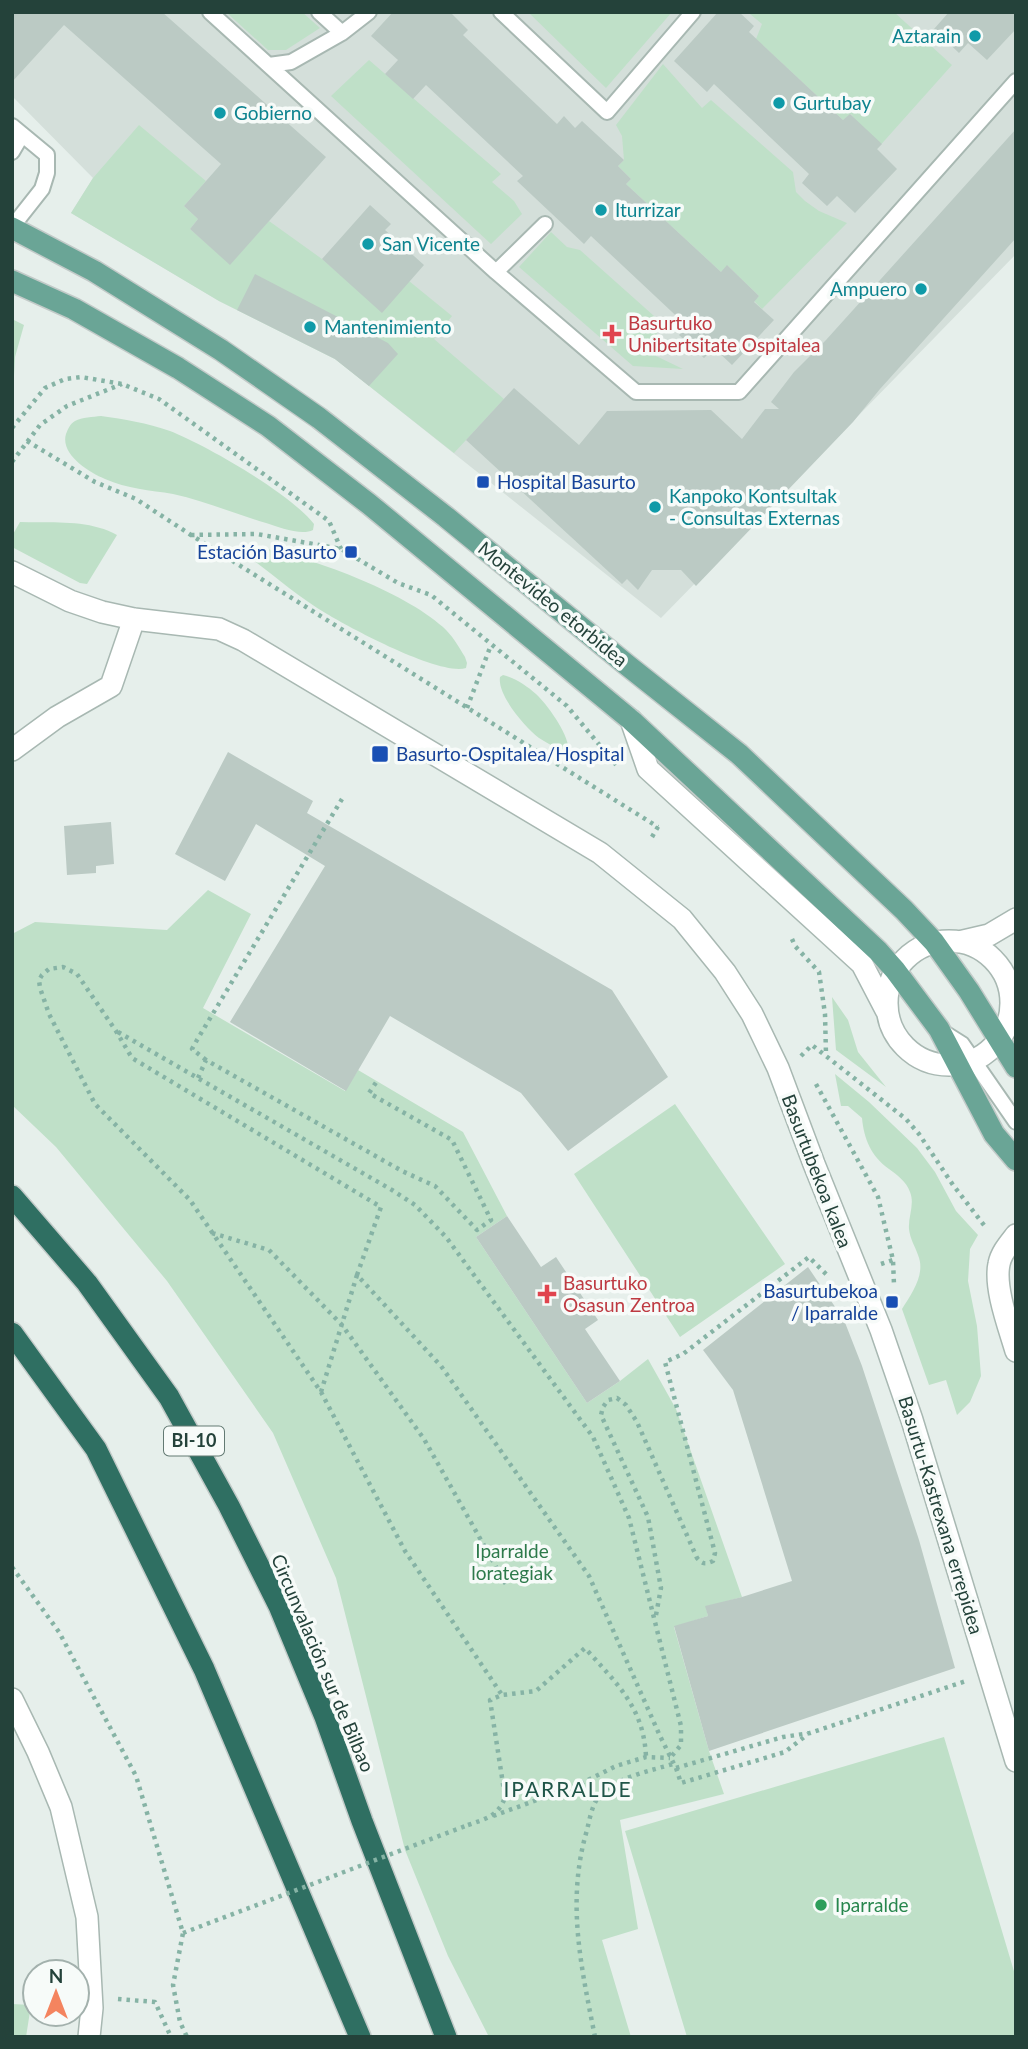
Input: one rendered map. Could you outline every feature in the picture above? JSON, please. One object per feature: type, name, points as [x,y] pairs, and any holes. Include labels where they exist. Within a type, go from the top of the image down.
[{"type":"highway","name":"Circunvalación sur de Bilbao","points":[[12,1196],[87,1283],[169,1397],[229,1506],[279,1606],[325,1717],[362,1821],[446,2037]]},
{"type":"highway","points":[[12,1334],[96,1449],[204,1669],[360,2037]]},
{"type":"main road","name":"Montevideo etorbidea","points":[[12,227],[94,271],[221,350],[319,418],[740,754],[904,910],[934,942],[1011,1054]]},
{"type":"main road","name":"Montevideo etorbidea","points":[[12,281],[74,309],[165,360],[268,426],[369,504],[631,720],[878,951],[895,970],[964,1063],[994,1134],[1016,1160]]},
{"type":"street","points":[[12,572],[70,601],[134,619],[111,686],[57,717],[12,750]]},
{"type":"street","name":"Basurtubekoa kalea","points":[[134,619],[219,629],[243,640],[600,853],[682,919],[725,972],[752,1014],[778,1068],[857,1273]]},
{"type":"street","points":[[631,720],[648,769],[862,964],[886,1010],[891,1029],[902,1046],[918,1058],[937,1065],[964,1063],[986,1053],[1011,1054],[1011,993],[1002,970],[984,951],[959,942]]},
{"type":"street","points":[[886,1010],[887,989],[895,970],[912,952],[934,942],[959,942],[989,935],[1016,919]]},
{"type":"street","points":[[1016,1236],[999,1263],[998,1283],[1016,1351]]},
{"type":"street","name":"Basurtu-Kastrexana errepidea","points":[[857,1273],[904,1392],[1016,1762]]},
{"type":"street","points":[[12,1699],[61,1807],[87,1917],[92,2008],[89,2037]]},
{"type":"lane","points":[[209,12],[496,272],[636,393],[739,392],[1016,81]]},
{"type":"lane","points":[[319,12],[342,33]]},
{"type":"lane","points":[[269,65],[291,62],[342,33],[369,12]]},
{"type":"lane","points":[[501,12],[607,112],[693,12]]},
{"type":"lane","points":[[12,152],[17,130],[47,155],[47,173],[42,189],[12,227]]},
{"type":"lane","points":[[496,272],[545,224]]},
{"type":"lane","points":[[964,1063],[1016,1122]]},
{"type":"path","points":[[12,428],[45,388],[65,379],[80,377],[122,384],[159,399],[329,521],[341,549]]},
{"type":"path","points":[[12,462],[40,425],[67,406],[122,384]]},
{"type":"path","points":[[27,441],[95,482],[136,499],[658,827]]},
{"type":"path","points":[[191,535],[257,534],[341,549],[398,583],[431,595],[566,706],[622,772]]},
{"type":"path","points":[[467,708],[491,645]]},
{"type":"path","points":[[342,799],[192,1049],[206,1060],[402,1171],[435,1186],[477,1230],[491,1220],[452,1140],[369,1093],[377,1081]]},
{"type":"path","points":[[652,837],[663,818]]},
{"type":"path","points":[[795,946],[820,972],[826,1055]]},
{"type":"path","points":[[321,1392],[381,1207],[132,1058],[77,974],[63,967],[49,969],[39,980],[40,988],[49,1014],[95,1104],[190,1200],[321,1392],[405,1551],[502,1695]]},
{"type":"path","points":[[116,1031],[404,1197],[446,1237],[593,1437],[629,1518],[681,1726],[681,1745],[670,1758]]},
{"type":"path","points":[[808,1066],[802,1055],[812,1045],[906,1119],[990,1234]]},
{"type":"path","points":[[198,1078],[206,1060]]},
{"type":"path","points":[[813,1077],[878,1197],[893,1260],[894,1290]]},
{"type":"path","points":[[211,1232],[269,1250],[342,1325],[424,1439],[508,1588]]},
{"type":"path","points":[[655,1620],[661,1588],[648,1517],[601,1415],[603,1407],[608,1400],[617,1398],[626,1405],[637,1422],[697,1559],[706,1564],[713,1561],[715,1553],[665,1362],[684,1353],[808,1257],[834,1281],[857,1273]]},
{"type":"path","points":[[358,1275],[441,1366],[589,1576],[681,1783],[785,1752],[810,1733]]},
{"type":"path","points":[[12,1567],[59,1632],[136,1776],[183,1933],[173,1985],[180,2022],[187,2037]]},
{"type":"path","points":[[493,1816],[505,1797],[490,1700],[502,1695],[536,1691],[585,1648],[629,1698],[645,1737],[646,1757]]},
{"type":"path","points":[[595,2037],[584,1980],[575,1907],[580,1852],[594,1805],[601,1793],[618,1782],[783,1737],[810,1733],[990,1673]]},
{"type":"path","points":[[183,1933],[578,1785],[617,1766],[646,1757],[670,1758]]},
{"type":"path","points":[[125,1999],[155,2002],[171,2037]]},
{"type":"shaded area","name":"Basurtuko Unibertsitate Ospitalea","points":[[12,12],[1016,12],[1016,254],[661,618],[335,359],[219,301],[71,213],[93,178],[12,96]]},
{"type":"green space","points":[[226,12],[302,12],[320,28],[286,50],[268,50]]},
{"type":"green space","points":[[528,12],[672,12],[606,88]]},
{"type":"green space","points":[[751,12],[894,12],[952,65],[877,149],[851,114],[843,120],[756,39],[762,24]]},
{"type":"green space","points":[[369,60],[501,174],[492,182],[514,201],[522,214],[491,244],[331,96]]},
{"type":"green space","points":[[663,64],[702,108],[711,100],[793,172],[796,192],[805,201],[819,211],[847,223],[762,309],[754,301],[759,296],[728,266],[721,272],[626,184],[631,179],[618,166],[624,160],[622,136],[616,125]]},
{"type":"green space","points":[[139,125],[206,181],[184,206],[198,219],[190,229],[230,264],[269,221],[344,278],[409,281],[452,316],[434,339],[504,399],[454,453],[335,359],[219,301],[71,213],[93,178]]},
{"type":"green space","points":[[551,232],[567,247],[580,250],[663,324],[653,339],[656,356],[683,369],[633,366],[519,267]]},
{"type":"green space","points":[[12,319],[24,325],[12,381]]},
{"type":"green space","points":[[101,416],[161,428],[204,447],[287,499],[314,524],[313,530],[290,530],[197,500],[122,485],[98,476],[71,455],[65,441],[73,422]]},
{"type":"green space","points":[[20,522],[82,524],[117,535],[87,584],[80,583],[12,547],[12,536]]},
{"type":"green space","points":[[258,547],[329,567],[405,601],[446,630],[465,657],[466,668],[454,669],[417,658],[375,640],[327,614],[253,560],[250,555],[252,550]]},
{"type":"green space","points":[[503,675],[521,683],[541,699],[562,729],[568,751],[565,752],[539,738],[520,719],[503,693],[500,677]]},
{"type":"green space","name":"Iparralde lorategiak","points":[[208,890],[251,914],[203,1008],[345,1091],[358,1070],[463,1132],[507,1216],[476,1237],[587,1403],[648,1359],[676,1409],[742,1597],[706,1607],[708,1616],[674,1627],[724,1794],[620,1820],[638,1929],[602,1940],[631,2037],[489,2037],[448,1956],[405,1850],[336,1578],[273,1433],[167,1281],[56,1147],[12,1105],[12,934],[35,922],[167,930]]},
{"type":"green space","points":[[832,997],[848,1020],[858,1052],[886,1087],[836,1050]]},
{"type":"green space","points":[[835,1074],[917,1148],[935,1172],[956,1211],[978,1235],[970,1249],[968,1281],[977,1326],[981,1376],[970,1402],[957,1415],[946,1380],[929,1385],[902,1309],[917,1283],[920,1269],[909,1229],[912,1201],[910,1192],[904,1181],[873,1153],[862,1118],[848,1106],[841,1106]]},
{"type":"green space","points":[[675,1104],[785,1264],[680,1337],[574,1174]]},
{"type":"green space","name":"Iparralde","points":[[944,1737],[1016,1978],[1016,2037],[687,2037],[625,1831]]},
{"type":"green space","points":[[12,2004],[21,2004],[21,2028],[27,2028],[26,2037],[12,2037]]},
{"type":"building","name":"Gobierno","points":[[12,12],[162,12],[326,157],[230,265],[190,229],[198,219],[184,206],[221,164],[64,25],[12,82]]},
{"type":"building","name":"Iturrizar","points":[[393,12],[450,12],[468,30],[463,35],[557,124],[564,116],[575,128],[582,121],[624,160],[618,166],[631,179],[626,184],[721,272],[727,265],[759,296],[754,302],[774,320],[732,365],[714,348],[704,358],[679,335],[687,326],[591,236],[584,244],[517,181],[523,176],[426,85],[413,99],[385,74],[398,60],[371,36]]},
{"type":"building","name":"Gurtubay","points":[[718,12],[739,12],[754,26],[749,32],[843,120],[850,114],[882,144],[877,149],[897,169],[855,213],[837,196],[827,206],[802,183],[809,174],[714,84],[707,92],[674,61]]},
{"type":"building","name":"Aztarain","points":[[949,12],[1016,12],[1016,29],[987,60],[968,43],[959,53],[934,29]]},
{"type":"building","name":"Kanpoko Kontsultak - Consultas Externas","points":[[1016,129],[1016,238],[853,422],[696,586],[681,570],[652,570],[638,590],[627,579],[622,584],[466,440],[514,388],[579,445],[607,411],[711,410],[742,439],[765,409],[779,409],[771,402],[794,372]]},
{"type":"building","name":"San Vicente","points":[[370,205],[391,224],[385,230],[424,265],[382,313],[322,259]]},
{"type":"building","name":"Mantenimiento","points":[[255,274],[388,343],[398,354],[369,386],[335,359],[237,310]]},
{"type":"building","points":[[228,752],[313,801],[307,813],[612,990],[668,1077],[568,1151],[521,1093],[390,1016],[346,1091],[230,1022],[325,866],[256,824],[225,881],[175,854]]},
{"type":"building","points":[[111,822],[114,864],[96,866],[96,873],[67,875],[64,826]]},
{"type":"building","name":"Basurtuko Osasun Zentroa","points":[[507,1216],[541,1267],[556,1257],[598,1320],[585,1329],[620,1381],[587,1403],[476,1237]]},
{"type":"building","points":[[808,1267],[844,1320],[862,1366],[919,1540],[955,1668],[709,1751],[674,1626],[708,1616],[705,1606],[792,1581],[733,1390],[703,1350]]},
{"type":"place","name":"Aztarain","points":[[975,36]]},
{"type":"place","name":"Gurtubay","points":[[779,103]]},
{"type":"place","name":"Gobierno","points":[[220,113]]},
{"type":"place","name":"Iturrizar","points":[[601,210]]},
{"type":"place","name":"San Vicente","points":[[368,244]]},
{"type":"place","name":"Ampuero","points":[[921,289]]},
{"type":"place","name":"Mantenimiento","points":[[310,327]]},
{"type":"place","name":"Basurtuko Unibertsitate Ospitalea","points":[[612,334]]},
{"type":"place","name":"Hospital Basurto","points":[[483,482]]},
{"type":"place","name":"Kanpoko Kontsultak - Consultas Externas","points":[[655,507]]},
{"type":"place","name":"Estación Basurto","points":[[351,552]]},
{"type":"place","name":"Basurto-Ospitalea/Hospital","points":[[380,754]]},
{"type":"place","name":"Basurtuko Osasun Zentroa","points":[[547,1294]]},
{"type":"place","name":"Basurtubekoa / Iparralde","points":[[892,1302]]},
{"type":"place","name":"Iparralde","points":[[821,1905]]},
{"type":"district","name":"IPARRALDE","points":[[568,1790]]}]
